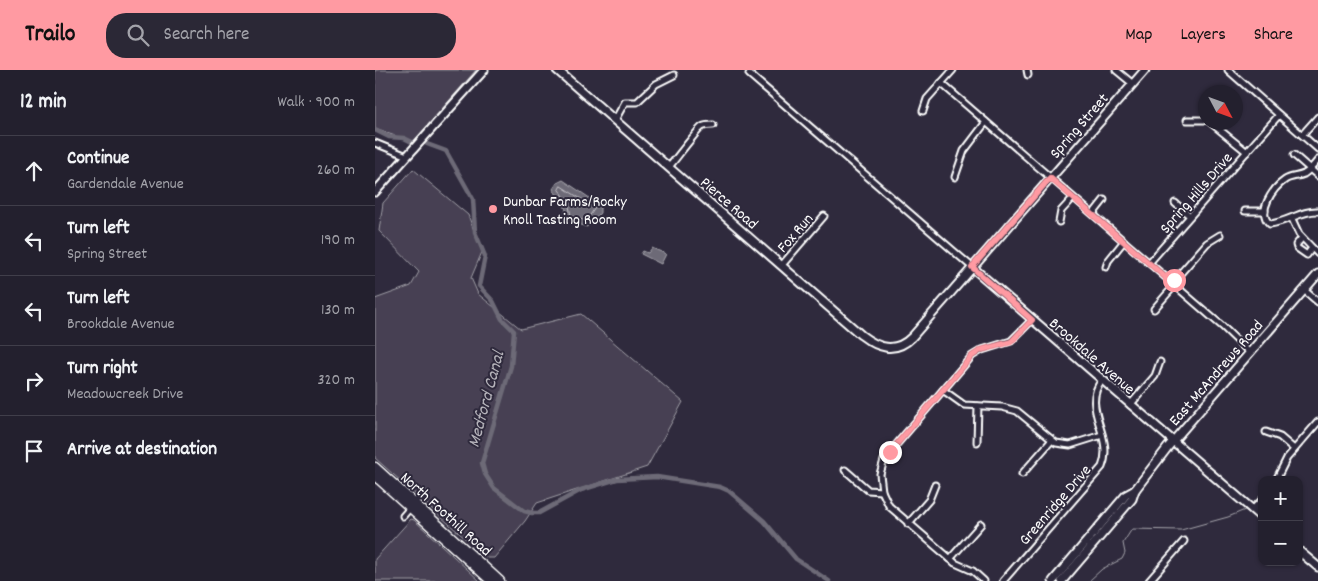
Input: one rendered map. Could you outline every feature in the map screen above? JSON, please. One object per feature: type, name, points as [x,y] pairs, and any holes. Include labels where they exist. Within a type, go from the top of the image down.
[{"type":"main road","name":"North Foothill Road","points":[[375,467],[491,581]]},
{"type":"main road","name":"North Foothill Road","points":[[375,476],[413,504],[500,581]]},
{"type":"street","points":[[375,192],[484,70]]},
{"type":"street","points":[[923,111],[927,99],[953,70]]},
{"type":"street","points":[[1116,70],[1133,84]]},
{"type":"street","name":"Spring Street","points":[[889,348],[899,347],[908,341],[1145,70]]},
{"type":"street","points":[[1228,70],[1318,149]]},
{"type":"street","name":"Pierce Road","points":[[561,71],[871,342],[889,348]]},
{"type":"street","name":"Brookdale Avenue","points":[[749,74],[1258,515]]},
{"type":"street","points":[[615,120],[625,102],[637,102],[656,84],[674,76]]},
{"type":"street","points":[[941,83],[1124,241],[1249,353]]},
{"type":"street","name":"Spring Hills Drive","points":[[1149,263],[1279,115]]},
{"type":"street","points":[[1302,135],[1318,117]]},
{"type":"street","points":[[1187,120],[1198,120]]},
{"type":"street","points":[[955,177],[964,151],[986,122]]},
{"type":"street","points":[[669,167],[690,143],[697,130],[704,126],[713,125]]},
{"type":"street","points":[[1220,130],[1247,152]]},
{"type":"street","points":[[375,142],[407,156]]},
{"type":"street","points":[[1294,155],[1318,176]]},
{"type":"street","points":[[1318,160],[1303,174],[1283,181],[1268,198],[1265,211],[1270,224],[1291,219],[1306,211],[1318,211]]},
{"type":"street","points":[[1059,222],[1061,211],[1073,198]]},
{"type":"street","points":[[1093,214],[1105,200]]},
{"type":"street","points":[[1175,203],[1190,216]]},
{"type":"street","points":[[1245,210],[1265,211]]},
{"type":"street","name":"Fox Run","points":[[782,265],[824,216]]},
{"type":"street","points":[[1291,219],[1302,238],[1318,254]]},
{"type":"street","points":[[1154,309],[1207,243],[1220,235]]},
{"type":"street","points":[[1302,238],[1296,245],[1297,248],[1307,255],[1312,248]]},
{"type":"street","points":[[1106,268],[1108,261],[1124,241]]},
{"type":"street","name":"East McAndrews Road","points":[[1062,581],[1132,499],[1135,490],[1172,441],[1318,274]]},
{"type":"street","points":[[1304,290],[1318,302]]},
{"type":"street","points":[[984,581],[973,571],[950,559],[892,510],[882,491],[880,474],[884,460],[976,353],[1011,342],[1032,320]]},
{"type":"street","points":[[1130,405],[1155,376],[1161,362]]},
{"type":"street","name":"Greenridge Drive","points":[[1003,581],[1098,474],[1106,452],[1093,403],[1094,391],[1101,380]]},
{"type":"street","points":[[943,390],[958,402],[1017,410],[1052,440],[1070,445],[1103,435]]},
{"type":"street","points":[[977,442],[978,406]]},
{"type":"street","points":[[1278,476],[1282,464],[1318,422]]},
{"type":"street","points":[[1266,432],[1280,437],[1294,450]]},
{"type":"street","points":[[1022,474],[1052,440]]},
{"type":"street","points":[[845,470],[868,490],[882,491]]},
{"type":"street","points":[[908,524],[929,500],[935,485]]},
{"type":"street","name":"East McAndrews Road","points":[[1053,581],[1126,495],[1135,490]]},
{"type":"street","points":[[403,516],[423,493]]},
{"type":"street","points":[[1252,510],[1258,504]]},
{"type":"street","points":[[950,559],[981,524]]},
{"type":"street","points":[[1149,581],[1184,541]]},
{"type":"street","points":[[1303,554],[1318,567]]},
{"type":"shaded area","points":[[375,70],[476,70],[413,142],[375,129]]},
{"type":"shaded area","points":[[413,169],[468,215],[482,252],[471,278],[478,294],[521,329],[581,314],[683,402],[647,467],[537,503],[525,521],[494,558],[487,558],[375,458],[375,299],[411,286],[419,272],[379,231],[383,203]]},
{"type":"shaded area","points":[[411,519],[480,581],[375,581],[375,559]]},
{"type":"water","points":[[563,180],[600,205],[600,213],[587,227],[570,221],[564,216],[566,209],[553,189],[557,183]]},
{"type":"water","points":[[652,248],[666,254],[661,264],[641,254],[643,251],[648,253]]},
{"type":"waterway","name":"Medford Canal","points":[[375,130],[389,137],[404,138],[412,142]]},
{"type":"waterway","name":"Medford Canal","points":[[427,144],[446,151],[473,199],[475,232],[485,256],[479,286],[493,301],[502,319],[514,331],[511,366],[482,463],[485,474],[494,488],[524,511],[539,513],[581,490],[617,479],[657,477],[720,487],[729,491],[764,521],[796,559],[829,581]]},
{"type":"waterway","points":[[1089,581],[1102,569],[1122,559],[1125,553],[1123,543],[1132,529],[1181,530],[1228,517],[1245,510]]},
{"type":"place","name":"Dunbar Farms/Rocky Knoll Tasting Room","points":[[493,209]]},
{"type":"route","points":[[890,452],[972,356],[981,350],[1011,342],[1032,320],[972,267],[1050,178],[1172,283],[1174,280]]}]
